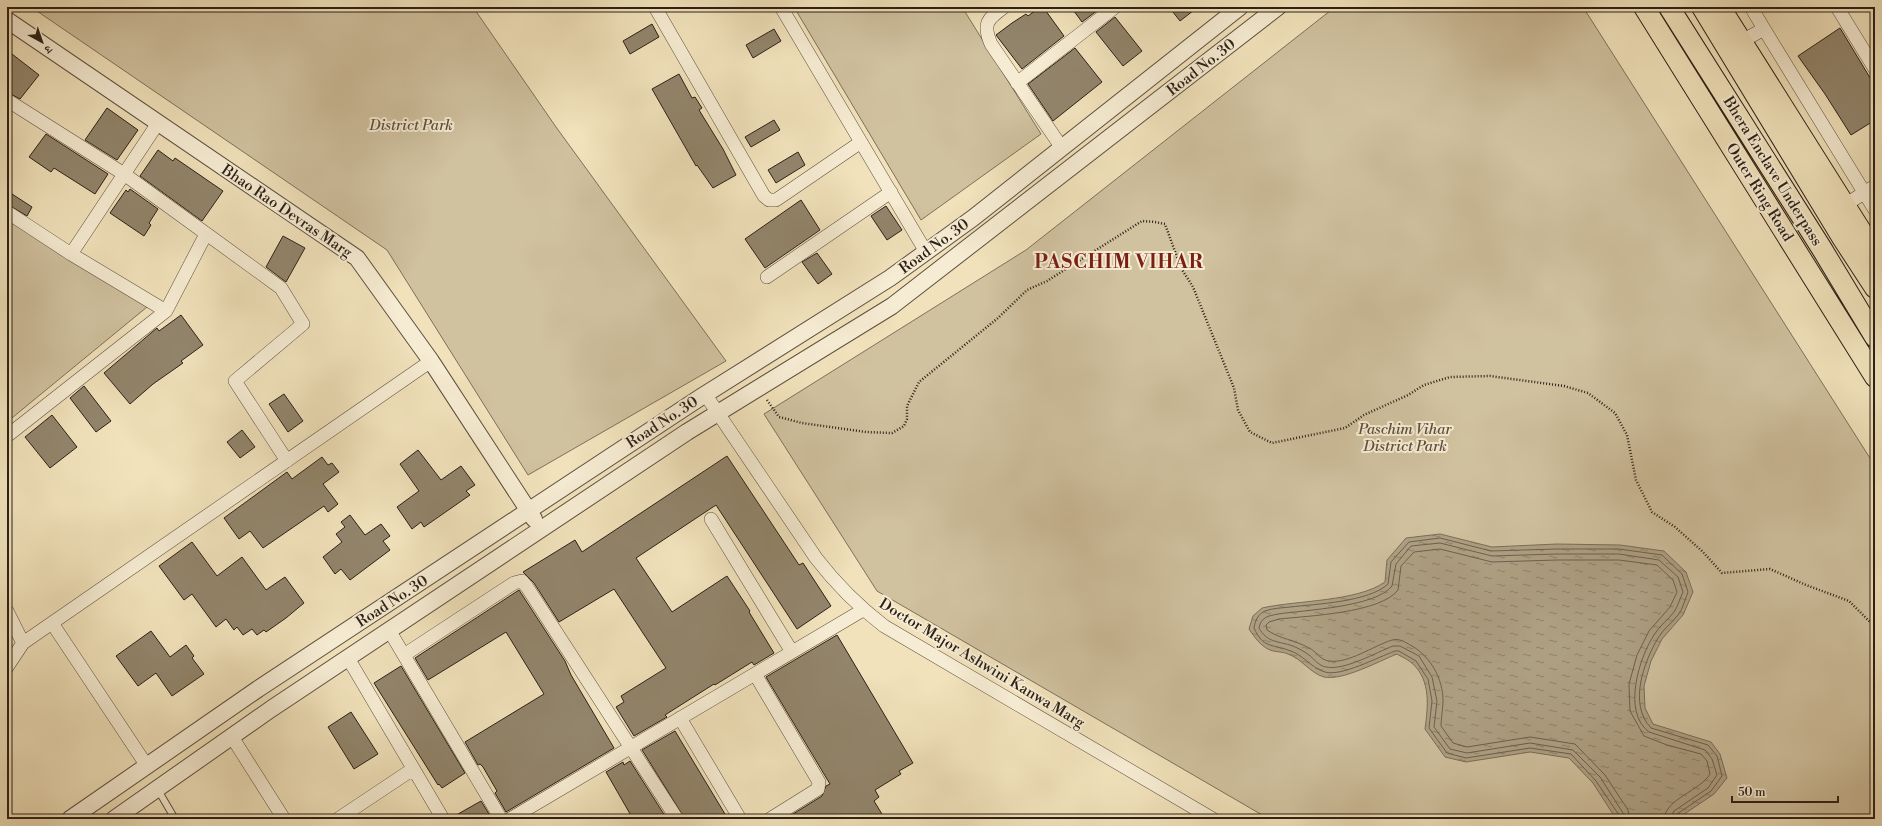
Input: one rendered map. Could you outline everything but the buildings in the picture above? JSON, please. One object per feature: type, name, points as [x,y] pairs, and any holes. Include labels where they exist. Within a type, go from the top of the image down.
[{"type":"main road","name":"Outer Ring Road","points":[[1644,7],[1875,377]]},
{"type":"main road","name":"Bhera Enclave Underpass","points":[[1669,7],[1822,249],[1875,337]]},
{"type":"main road","name":"Bhera Enclave Underpass","points":[[1702,7],[1843,239],[1875,288]]},
{"type":"main road","points":[[1720,7],[1875,252]]},
{"type":"street","points":[[655,7],[764,196],[769,200],[776,200],[861,142]]},
{"type":"street","points":[[781,7],[926,252]]},
{"type":"street","points":[[1004,7],[989,21],[986,31],[991,44],[1062,148]]},
{"type":"street","points":[[1017,83],[1115,7]]},
{"type":"street","name":"Road No. 30","points":[[70,819],[258,689],[705,394],[890,278],[972,218],[1240,7]]},
{"type":"street","name":"Road No. 30","points":[[114,819],[348,658],[540,530],[718,413],[892,306],[1278,7]]},
{"type":"street","points":[[1751,7],[1870,190],[1875,210]]},
{"type":"street","points":[[1837,7],[1875,69]]},
{"type":"street","name":"Bhao Rao Devras Marg","points":[[7,20],[357,258],[431,361],[540,530]]},
{"type":"street","points":[[1742,41],[1764,28]]},
{"type":"street","points":[[7,100],[124,174],[281,288],[303,324],[235,381],[287,460]]},
{"type":"street","points":[[71,254],[158,123]]},
{"type":"street","points":[[1845,205],[1870,190]]},
{"type":"street","points":[[767,277],[891,192]]},
{"type":"street","points":[[7,212],[71,254],[166,311]]},
{"type":"street","points":[[7,436],[166,311],[206,234]]},
{"type":"street","points":[[7,667],[23,643],[431,361]]},
{"type":"street","name":"Doctor Major Ashwini Kanwa Marg","points":[[705,394],[816,558],[836,583],[863,610],[884,626],[1204,817]]},
{"type":"street","points":[[711,519],[792,652]]},
{"type":"street","points":[[404,655],[514,583],[522,581],[678,819]]},
{"type":"street","points":[[510,819],[863,610]]},
{"type":"street","points":[[7,611],[23,643]]},
{"type":"street","points":[[52,623],[147,766]]},
{"type":"street","points":[[390,630],[501,819]]},
{"type":"street","points":[[348,658],[443,819]]},
{"type":"street","points":[[755,674],[819,782],[818,789],[770,819]]},
{"type":"street","points":[[680,718],[740,819]]},
{"type":"street","points":[[232,737],[284,819]]},
{"type":"street","points":[[338,819],[413,769]]},
{"type":"lane","points":[[157,789],[175,819]]},
{"type":"path","points":[[759,388],[779,417],[802,423],[824,425],[843,429],[892,433],[904,426],[907,419],[908,406],[919,382],[998,318],[1026,290],[1047,281],[1142,221],[1156,222],[1165,224],[1181,268],[1193,287],[1234,388],[1238,410],[1250,432],[1272,443],[1345,428],[1364,415],[1408,395],[1424,385],[1450,377],[1490,376],[1564,386],[1588,393],[1615,413],[1626,435],[1636,480],[1652,512],[1675,527],[1702,551],[1722,573],[1770,569],[1849,602],[1875,627]]},
{"type":"green space","name":"District Park","points":[[31,7],[473,7],[556,127],[726,361],[528,475],[387,250]]},
{"type":"green space","points":[[794,7],[962,7],[1041,134],[921,220]]},
{"type":"green space","name":"Paschim Vihar District Park","points":[[1335,7],[1583,7],[1875,466],[1875,819],[1269,819],[877,591],[764,414],[1026,250]]},
{"type":"green space","points":[[7,220],[147,307],[7,422]]},
{"type":"water","points":[[1440,534],[1492,547],[1557,544],[1620,545],[1664,551],[1686,572],[1693,592],[1683,615],[1662,639],[1651,661],[1644,686],[1645,708],[1653,724],[1711,742],[1720,754],[1727,778],[1714,794],[1677,819],[1616,819],[1593,783],[1569,758],[1530,752],[1466,762],[1445,757],[1425,729],[1427,695],[1423,678],[1413,664],[1397,654],[1351,673],[1341,676],[1324,677],[1314,672],[1293,656],[1265,648],[1249,629],[1253,616],[1262,608],[1276,605],[1326,600],[1373,589],[1385,582],[1387,560],[1406,538]]},
{"type":"district","name":"PASCHIM VIHAR","points":[[1119,261]]}]
